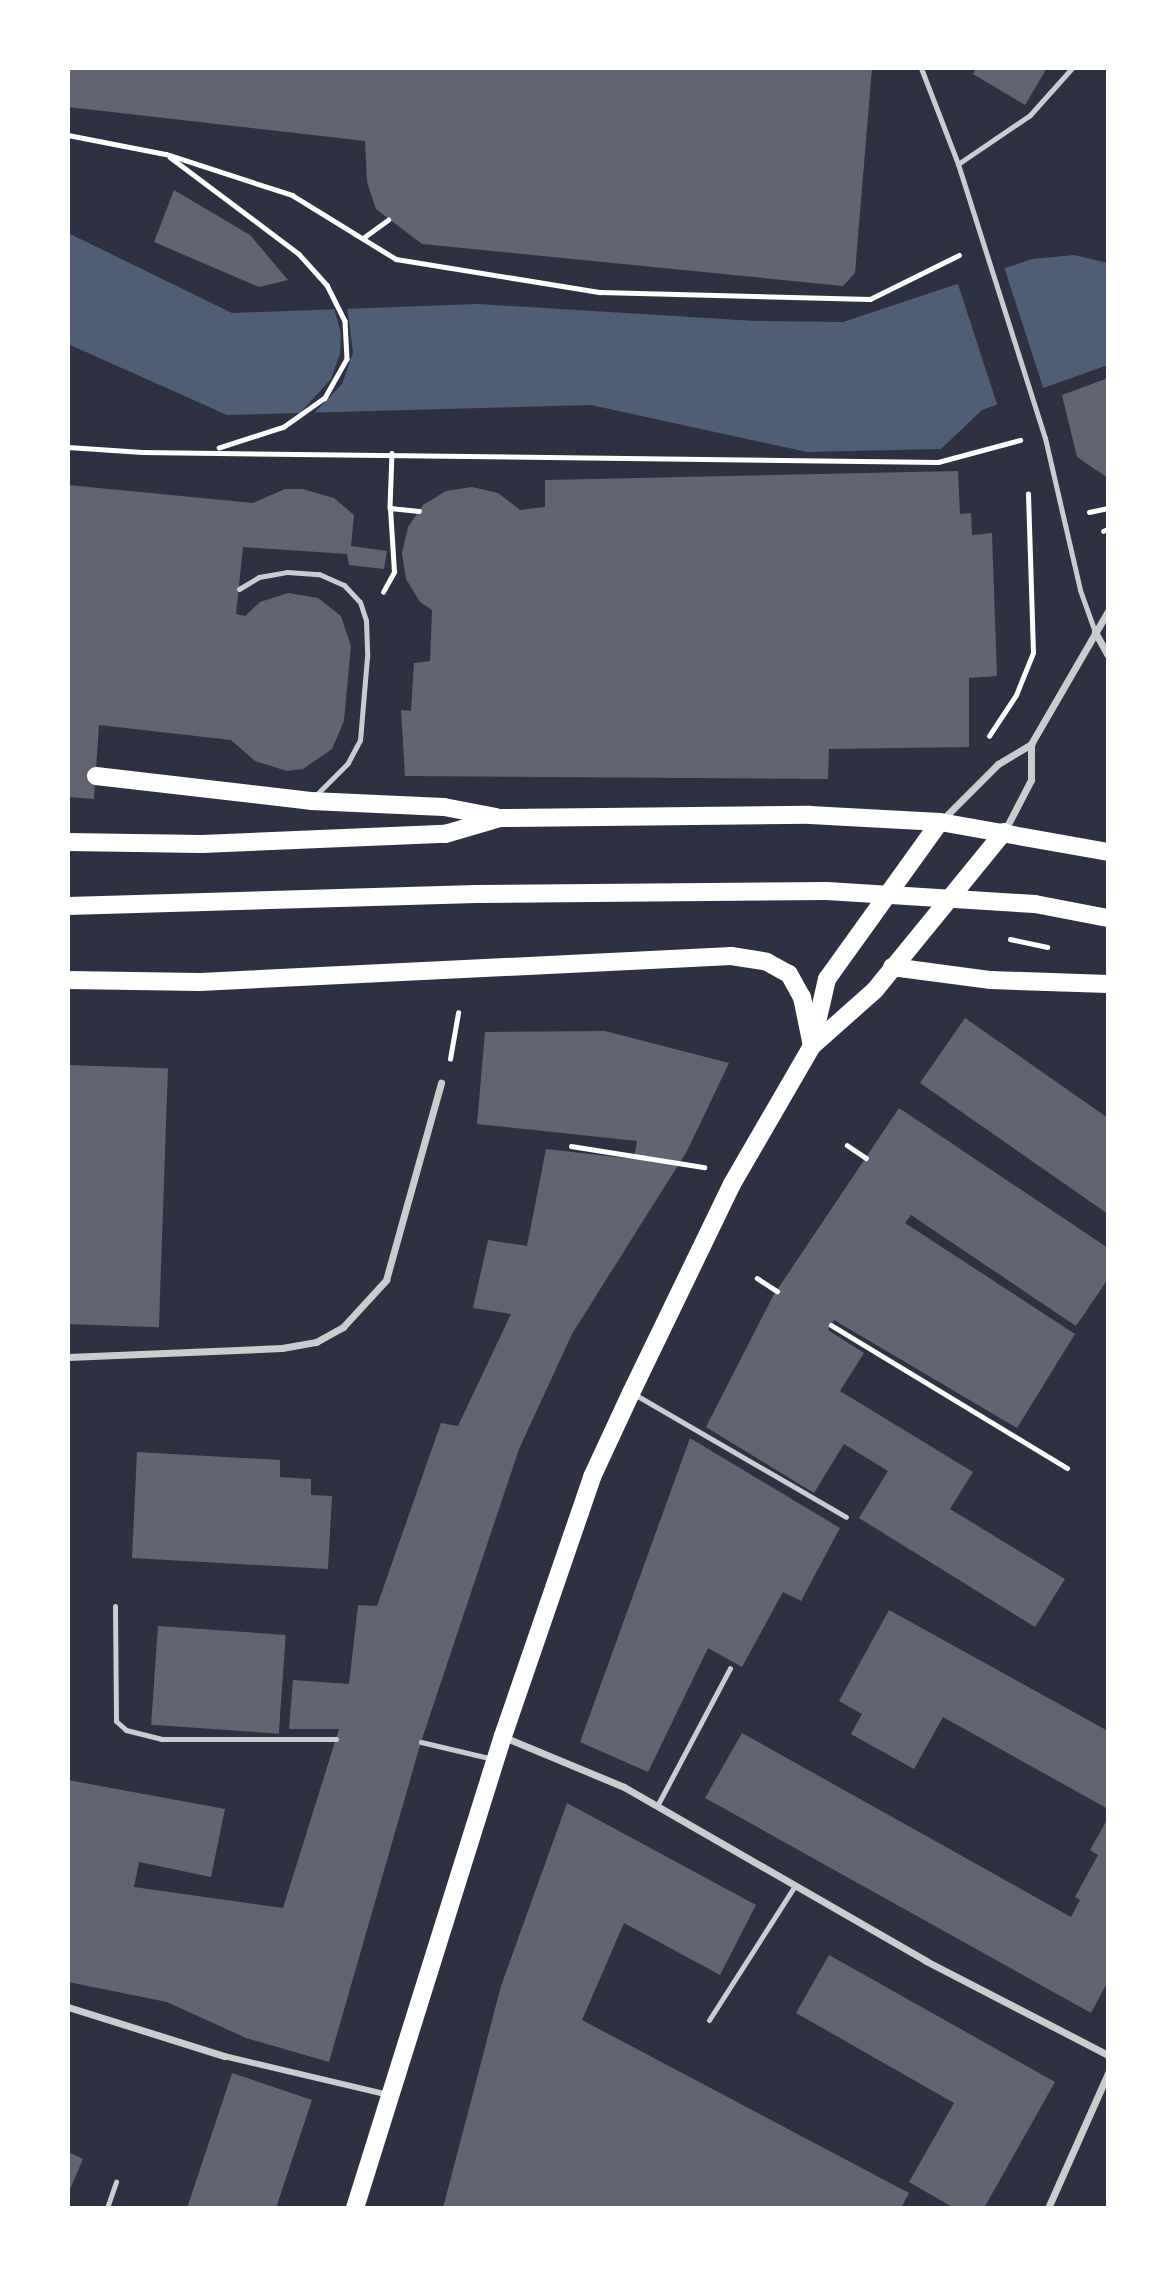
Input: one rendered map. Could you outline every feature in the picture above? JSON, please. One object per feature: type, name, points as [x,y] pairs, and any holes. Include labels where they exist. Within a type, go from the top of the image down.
[{"type":"main road","points":[[96,776],[310,801],[444,807],[500,818],[810,815],[940,822],[1108,852]]},
{"type":"main road","points":[[68,842],[202,844],[445,834],[500,818]]},
{"type":"main road","points":[[355,2208],[503,1736],[592,1477],[732,1184],[812,1046],[827,979],[940,822]]},
{"type":"main road","points":[[812,1046],[875,990],[948,897],[1004,832]]},
{"type":"main road","points":[[68,906],[476,894],[888,893],[1035,904],[1108,918]]},
{"type":"main road","points":[[68,980],[200,982],[731,956],[767,962],[789,974],[802,997],[812,1046]]},
{"type":"main road","points":[[892,967],[991,980],[1108,984]]},
{"type":"street","points":[[940,822],[998,764],[1031,744],[1108,611]]},
{"type":"street","points":[[1095,632],[1108,654]]},
{"type":"street","points":[[1004,832],[1031,780],[1031,744]]},
{"type":"street","points":[[68,1357],[282,1348],[316,1342],[343,1327],[386,1280],[441,1083]]},
{"type":"street","points":[[503,1736],[624,1787],[794,1887],[1108,2055]]},
{"type":"street","points":[[68,2007],[224,2056],[392,2096]]},
{"type":"street","points":[[1048,2208],[1108,2073]]},
{"type":"lane","points":[[921,68],[958,163],[1045,438],[1080,590],[1095,632]]},
{"type":"lane","points":[[958,163],[1030,115],[1072,68]]},
{"type":"lane","points":[[239,589],[259,577],[287,572],[319,574],[344,585],[360,602],[366,620],[360,740],[348,763],[310,801]]},
{"type":"lane","points":[[631,1393],[846,1517]]},
{"type":"lane","points":[[115,1606],[116,1721],[126,1730],[161,1739],[336,1739]]},
{"type":"lane","points":[[657,1806],[730,1668]]},
{"type":"lane","points":[[421,1742],[496,1759]]},
{"type":"lane","points":[[709,2020],[794,1887]]},
{"type":"lane","points":[[107,2208],[116,2182]]},
{"type":"path","points":[[68,135],[166,154],[292,195],[396,259],[600,292],[870,299],[960,255]]},
{"type":"path","points":[[166,154],[274,231],[314,269],[341,307],[348,344],[344,366],[328,394],[306,413],[264,436],[212,450]]},
{"type":"path","points":[[363,238],[388,220]]},
{"type":"path","points":[[68,447],[142,453],[212,450],[939,462],[1023,440]]},
{"type":"path","points":[[366,620],[394,572],[390,508],[392,453]]},
{"type":"path","points":[[390,508],[419,511]]},
{"type":"path","points":[[1097,511],[1108,508]]},
{"type":"path","points":[[982,745],[1016,695],[1033,653],[1029,520]]},
{"type":"path","points":[[441,1083],[457,1038],[458,1013]]},
{"type":"path","points":[[848,1145],[866,1158]]},
{"type":"path","points":[[571,1146],[699,1164],[732,1184]]},
{"type":"path","points":[[757,1278],[777,1291]]},
{"type":"path","points":[[831,1325],[1067,1468]]},
{"type":"water","points":[[68,233],[232,313],[478,304],[755,321],[843,322],[1032,259],[1074,255],[1108,263],[1108,365],[982,410],[941,449],[807,452],[591,405],[227,415],[68,344]]},
{"type":"pier","points":[[1004,267],[1044,390],[997,405],[957,282]]},
{"type":"pier","points":[[347,307],[353,353],[342,384],[314,413],[299,414],[331,379],[340,353],[341,333],[334,308]]},
{"type":"building","points":[[68,68],[872,68],[855,273],[843,286],[422,244],[376,209],[367,182],[365,141],[68,107]]},
{"type":"building","points":[[976,68],[1047,68],[1025,105],[973,74]]},
{"type":"building","points":[[174,190],[250,235],[288,280],[259,287],[154,242]]},
{"type":"building","points":[[1108,378],[1108,478],[1077,457],[1062,395]]},
{"type":"building","points":[[958,471],[960,514],[971,513],[972,535],[992,533],[997,676],[969,678],[969,747],[829,749],[828,779],[405,776],[401,710],[411,711],[414,663],[430,661],[432,610],[420,602],[406,579],[402,553],[408,527],[423,505],[446,491],[472,487],[498,493],[520,510],[545,507],[545,480]]},
{"type":"building","points":[[68,485],[253,503],[285,489],[302,489],[334,498],[354,515],[351,546],[387,551],[384,569],[349,565],[347,554],[243,547],[236,614],[245,616],[260,602],[288,593],[318,598],[341,616],[351,646],[344,721],[332,749],[303,769],[287,771],[255,761],[231,740],[99,725],[94,799],[68,797]]},
{"type":"building","points":[[965,1018],[1108,1118],[1108,1214],[920,1083]]},
{"type":"building","points":[[605,1031],[729,1063],[687,1151],[572,1334],[519,1449],[421,1742],[329,2062],[246,2038],[167,2002],[68,1982],[68,1780],[225,1809],[211,1877],[139,1862],[134,1887],[283,1908],[339,1729],[289,1729],[293,1680],[349,1684],[358,1605],[377,1606],[441,1423],[458,1426],[511,1314],[473,1308],[488,1240],[527,1246],[546,1149],[634,1159],[637,1141],[477,1124],[485,1032]]},
{"type":"building","points":[[68,1065],[168,1068],[159,1327],[68,1324]]},
{"type":"building","points":[[899,1108],[1108,1248],[1108,1279],[1076,1326],[911,1215],[905,1223],[1075,1334],[1017,1428],[834,1320],[828,1330],[864,1353],[840,1391],[973,1472],[950,1509],[1065,1579],[1035,1627],[859,1518],[888,1471],[844,1444],[814,1493],[706,1427],[773,1296]]},
{"type":"building","points":[[690,1438],[840,1528],[801,1601],[783,1592],[742,1667],[708,1648],[648,1772],[580,1742]]},
{"type":"building","points":[[137,1452],[280,1460],[280,1477],[311,1479],[311,1495],[332,1496],[328,1569],[132,1558]]},
{"type":"building","points":[[889,1610],[1108,1731],[1108,1809],[943,1717],[914,1769],[851,1734],[862,1714],[839,1701]]},
{"type":"building","points":[[158,1626],[286,1635],[279,1734],[151,1725]]},
{"type":"building","points":[[742,1733],[1071,1917],[1080,1900],[1075,1897],[1098,1855],[1090,1850],[1108,1818],[1108,1981],[1091,2013],[705,1798]]},
{"type":"building","points":[[567,1803],[756,1905],[720,1975],[624,1923],[582,2020],[909,2193],[901,2208],[443,2208],[501,1986]]},
{"type":"building","points":[[829,1955],[1055,2082],[984,2208],[954,2208],[909,2182],[954,2103],[796,2013]]},
{"type":"building","points":[[232,2073],[312,2100],[276,2208],[187,2208]]},
{"type":"building","points":[[68,2152],[83,2159],[68,2194]]}]
